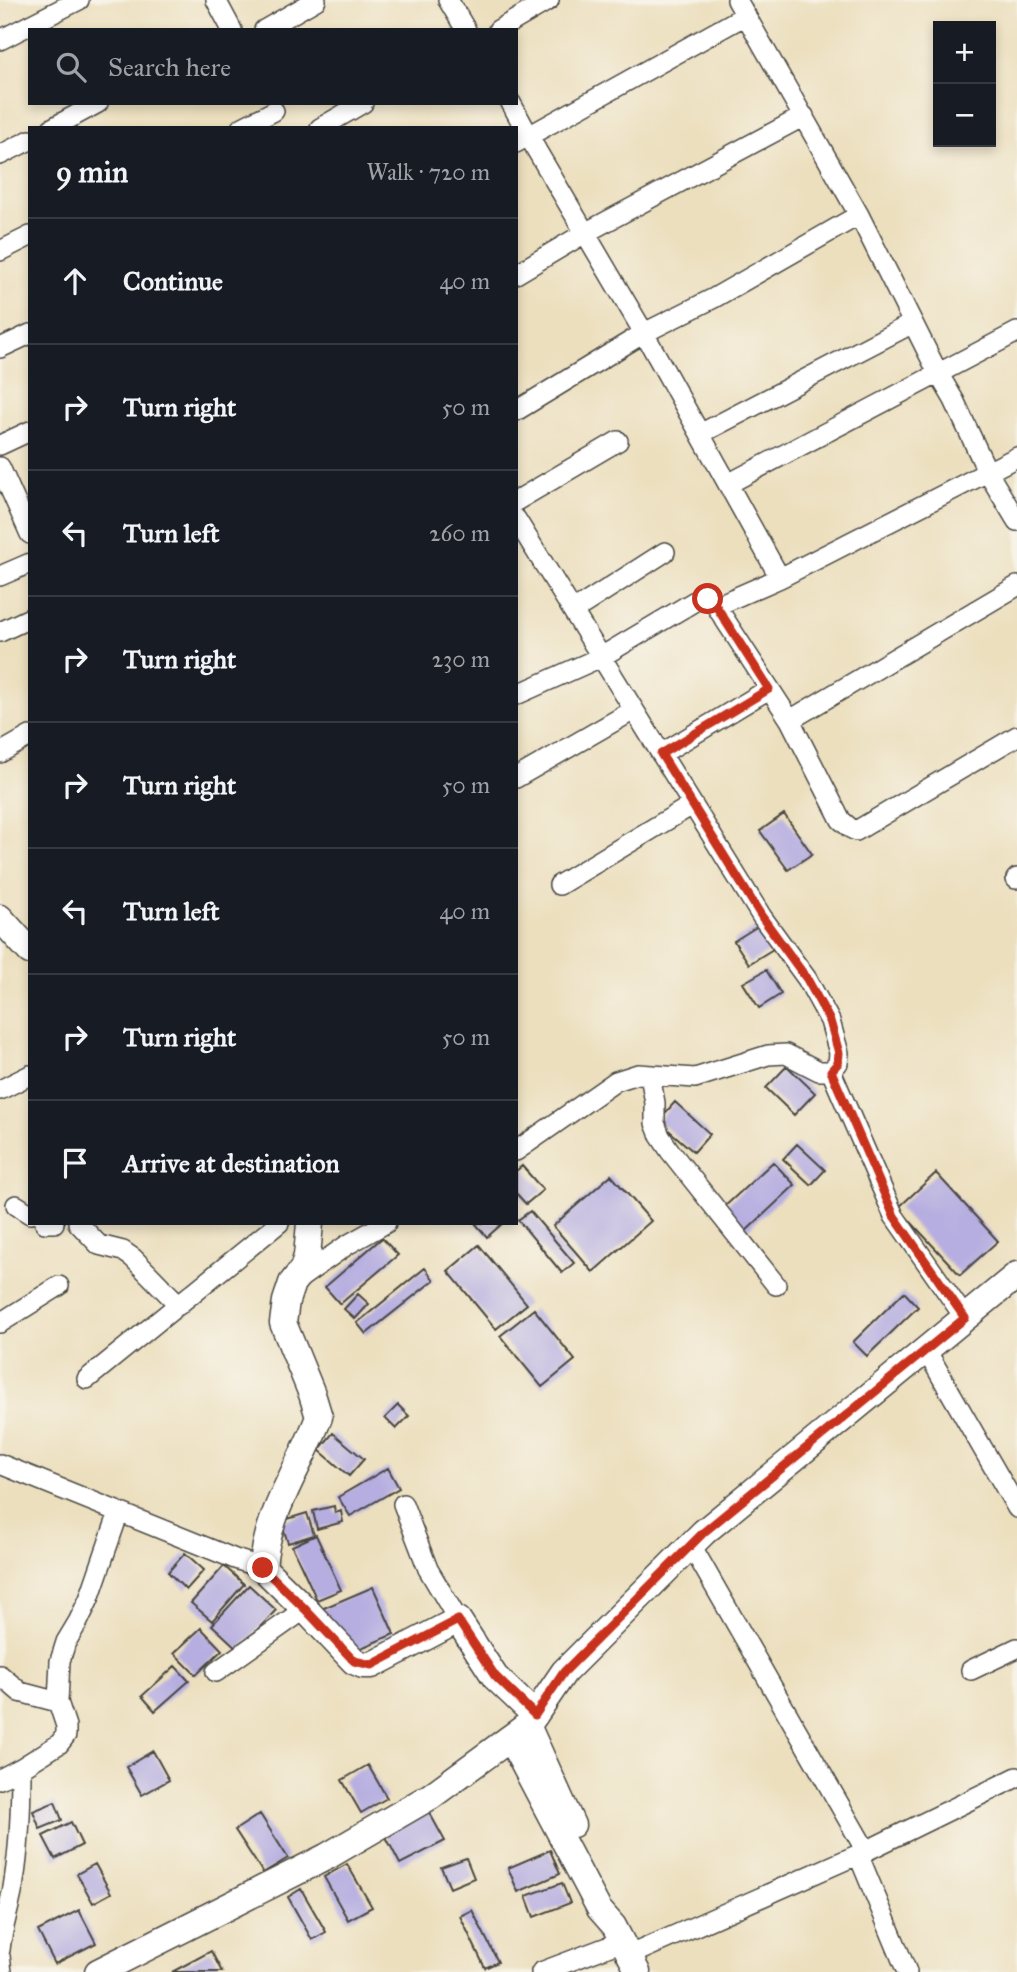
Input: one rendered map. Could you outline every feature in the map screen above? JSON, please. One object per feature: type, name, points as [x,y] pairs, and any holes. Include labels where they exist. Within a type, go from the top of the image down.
[{"type":"main road","points":[[0,918],[28,949]]},
{"type":"main road","points":[[310,1225],[307,1256],[303,1269],[292,1283],[283,1323],[319,1417],[282,1496],[264,1547],[263,1568],[354,1661],[363,1665],[372,1665],[458,1620],[524,1726]]},
{"type":"main road","points":[[98,1972],[326,1857],[431,1796],[524,1726],[564,1672],[715,1523],[1017,1275]]},
{"type":"street","points":[[0,40],[79,0]]},
{"type":"street","points":[[216,0],[231,28]]},
{"type":"street","points":[[267,28],[316,0]]},
{"type":"street","points":[[449,0],[466,28]]},
{"type":"street","points":[[501,28],[549,0]]},
{"type":"street","points":[[523,140],[741,8],[859,215],[954,400],[988,473],[1017,521]]},
{"type":"street","points":[[56,126],[94,105]]},
{"type":"street","points":[[323,126],[360,105]]},
{"type":"street","points":[[512,105],[523,140],[585,233],[644,333],[780,578]]},
{"type":"street","points":[[246,126],[275,114]]},
{"type":"street","points":[[518,273],[585,233],[804,116]]},
{"type":"street","points":[[0,155],[28,140]]},
{"type":"street","points":[[518,410],[644,333],[725,292],[859,215]]},
{"type":"street","points":[[0,251],[28,237]]},
{"type":"street","points":[[700,434],[914,323]]},
{"type":"street","points":[[728,484],[1017,332]]},
{"type":"street","points":[[0,348],[28,335]]},
{"type":"street","points":[[0,445],[28,432]]},
{"type":"street","points":[[518,500],[618,442]]},
{"type":"street","points":[[716,606],[780,578],[1017,457]]},
{"type":"street","points":[[0,467],[28,530]]},
{"type":"street","points":[[518,522],[762,917],[807,979],[830,1021],[839,1053],[838,1063],[831,1071],[826,1072],[786,1054],[768,1055],[695,1078],[638,1074],[615,1080],[518,1150]]},
{"type":"street","points":[[573,611],[665,552]]},
{"type":"street","points":[[0,576],[28,564]]},
{"type":"street","points":[[790,720],[1017,586]]},
{"type":"street","points":[[518,694],[601,657],[700,598],[708,599],[716,606],[790,720],[841,820],[856,831],[1017,736]]},
{"type":"street","points":[[0,632],[28,619]]},
{"type":"street","points":[[661,754],[769,689]]},
{"type":"street","points":[[518,777],[634,710]]},
{"type":"street","points":[[0,753],[28,737]]},
{"type":"street","points":[[559,885],[692,806]]},
{"type":"street","points":[[831,1071],[894,1216],[965,1318]]},
{"type":"street","points":[[650,1075],[655,1124],[660,1136],[776,1285]]},
{"type":"street","points":[[0,1090],[28,1076]]},
{"type":"street","points":[[80,1225],[99,1245],[123,1251],[133,1258],[179,1305]]},
{"type":"street","points":[[87,1379],[277,1225]]},
{"type":"street","points":[[292,1283],[347,1245],[382,1225]]},
{"type":"street","points":[[0,1324],[60,1286]]},
{"type":"street","points":[[926,1350],[1017,1508]]},
{"type":"street","points":[[0,1464],[263,1568]]},
{"type":"street","points":[[403,1504],[428,1570],[458,1620]]},
{"type":"street","points":[[0,1779],[59,1744],[66,1735],[66,1726],[58,1702],[60,1661],[89,1599],[119,1512]]},
{"type":"street","points":[[691,1545],[862,1852],[907,1972]]},
{"type":"street","points":[[216,1672],[305,1609]]},
{"type":"street","points":[[971,1670],[1017,1648]]},
{"type":"street","points":[[0,1675],[20,1692],[58,1702]]},
{"type":"street","points":[[524,1726],[599,1909],[626,1948]]},
{"type":"street","points":[[0,1950],[2,1930],[15,1880],[21,1819],[21,1768]]},
{"type":"street","points":[[541,1972],[626,1948],[862,1852],[1017,1777]]},
{"type":"street","points":[[0,1956],[2,1972]]},
{"type":"building","points":[[784,814],[812,854],[788,870],[760,831]]},
{"type":"building","points":[[758,926],[773,949],[749,964],[734,941]]},
{"type":"building","points":[[766,970],[781,994],[759,1008],[743,983]]},
{"type":"building","points":[[787,1066],[815,1093],[794,1115],[766,1088]]},
{"type":"building","points":[[675,1102],[710,1134],[694,1152],[658,1121]]},
{"type":"building","points":[[797,1144],[825,1170],[811,1185],[783,1159]]},
{"type":"building","points":[[773,1162],[795,1185],[745,1232],[723,1208]]},
{"type":"building","points":[[522,1166],[543,1190],[526,1204],[518,1195],[518,1169]]},
{"type":"building","points":[[936,1173],[998,1241],[960,1275],[898,1208]]},
{"type":"building","points":[[611,1175],[651,1221],[593,1272],[553,1226]]},
{"type":"building","points":[[530,1211],[574,1263],[562,1273],[518,1220]]},
{"type":"building","points":[[477,1225],[501,1225],[487,1237]]},
{"type":"building","points":[[382,1238],[398,1255],[340,1304],[325,1287]]},
{"type":"building","points":[[479,1245],[527,1304],[496,1329],[448,1271]]},
{"type":"building","points":[[425,1268],[434,1280],[366,1334],[357,1323]]},
{"type":"building","points":[[904,1292],[918,1307],[867,1356],[853,1342]]},
{"type":"building","points":[[358,1294],[369,1304],[355,1319],[344,1309]]},
{"type":"building","points":[[534,1309],[575,1360],[542,1387],[500,1336]]},
{"type":"building","points":[[398,1405],[409,1416],[396,1429],[385,1418]]},
{"type":"building","points":[[333,1433],[364,1459],[349,1476],[319,1450]]},
{"type":"building","points":[[388,1468],[399,1488],[350,1516],[338,1497]]},
{"type":"building","points":[[334,1506],[335,1513],[341,1511],[343,1522],[317,1529],[313,1511]]},
{"type":"building","points":[[307,1513],[314,1535],[288,1543],[281,1521]]},
{"type":"building","points":[[316,1535],[341,1590],[317,1600],[292,1546]]},
{"type":"building","points":[[185,1553],[204,1570],[186,1590],[168,1572]]},
{"type":"building","points":[[224,1566],[244,1584],[212,1621],[191,1603]]},
{"type":"building","points":[[249,1585],[276,1610],[239,1650],[212,1625]]},
{"type":"building","points":[[373,1587],[394,1634],[347,1654],[319,1610]]},
{"type":"building","points":[[201,1628],[222,1650],[196,1675],[174,1653]]},
{"type":"building","points":[[175,1666],[189,1681],[155,1711],[142,1696]]},
{"type":"building","points":[[153,1751],[169,1780],[142,1795],[126,1767]]},
{"type":"building","points":[[368,1765],[387,1798],[361,1813],[342,1780]]},
{"type":"building","points":[[55,1802],[62,1820],[40,1829],[33,1811]]},
{"type":"building","points":[[429,1812],[445,1841],[400,1864],[385,1835]]},
{"type":"building","points":[[260,1814],[288,1858],[263,1873],[235,1830]]},
{"type":"building","points":[[71,1822],[82,1845],[55,1859],[43,1836]]},
{"type":"building","points":[[550,1850],[560,1874],[518,1892],[508,1868]]},
{"type":"building","points":[[466,1858],[474,1878],[450,1888],[441,1867]]},
{"type":"building","points":[[95,1864],[111,1893],[93,1903],[77,1874]]},
{"type":"building","points":[[347,1864],[372,1907],[348,1920],[324,1877]]},
{"type":"building","points":[[562,1883],[570,1903],[534,1917],[526,1896]]},
{"type":"building","points":[[301,1889],[326,1932],[312,1940],[288,1897]]},
{"type":"building","points":[[79,1910],[96,1943],[55,1964],[38,1931]]},
{"type":"building","points":[[472,1910],[498,1962],[485,1968],[460,1916]]},
{"type":"building","points":[[211,1951],[222,1972],[172,1972]]},
{"type":"route","points":[[263,1568],[338,1646],[354,1661],[363,1665],[372,1665],[458,1620],[495,1676],[535,1715],[564,1672],[704,1532],[965,1318],[894,1216],[831,1071],[838,1063],[839,1053],[830,1021],[807,979],[762,917],[661,754],[769,689],[716,606],[708,599]]}]
